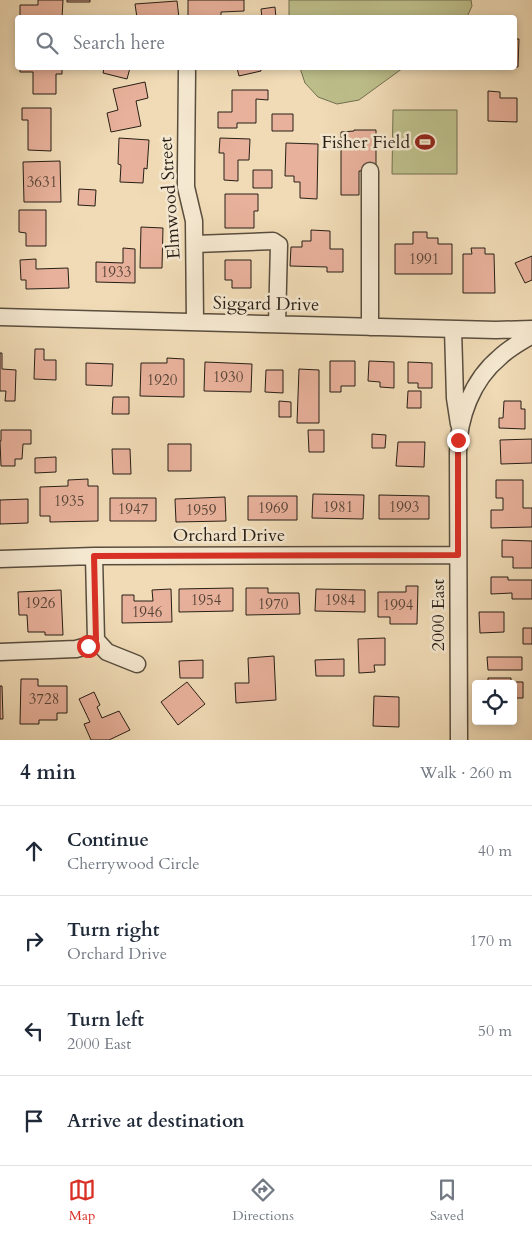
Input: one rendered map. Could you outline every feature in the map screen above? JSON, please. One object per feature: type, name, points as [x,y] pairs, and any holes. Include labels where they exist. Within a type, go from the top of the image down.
[{"type":"street","name":"Elmwood Street","points":[[187,72],[186,187],[194,221],[194,322]]},
{"type":"street","points":[[370,172],[370,327]]},
{"type":"street","points":[[195,244],[273,241],[279,245],[277,324]]},
{"type":"street","name":"Siggard Drive","points":[[0,317],[453,329],[532,329]]},
{"type":"street","name":"2000 East","points":[[453,329],[455,398],[460,429]]},
{"type":"street","name":"2000 East","points":[[459,740],[458,440],[470,397],[482,376],[499,357],[532,335]]},
{"type":"street","name":"Orchard Drive","points":[[0,560],[94,556],[458,555]]},
{"type":"street","points":[[94,556],[96,640],[107,652],[137,664]]},
{"type":"street","points":[[0,652],[76,649],[88,646],[96,640]]},
{"type":"green space","points":[[289,0],[471,0],[472,6],[468,15],[289,15]]},
{"type":"green space","points":[[301,70],[400,70],[359,100],[337,104],[318,97],[305,83]]},
{"type":"green space","name":"Fisher Field","points":[[393,110],[457,110],[457,174],[392,174]]},
{"type":"building","points":[[38,0],[63,0],[62,15],[20,15],[20,5],[38,5]]},
{"type":"building","points":[[67,0],[90,0],[90,2],[67,2]]},
{"type":"building","points":[[188,0],[244,0],[244,11],[221,12],[221,15],[188,15]]},
{"type":"building","points":[[177,1],[179,15],[137,15],[135,4]]},
{"type":"building","points":[[275,7],[276,15],[262,15],[261,9]]},
{"type":"building","points":[[517,39],[519,39],[518,67]]},
{"type":"building","points":[[20,70],[62,70],[62,74],[56,74],[56,94],[33,94],[33,72],[20,72]]},
{"type":"building","points":[[104,70],[129,70],[127,79],[103,73]]},
{"type":"building","points":[[238,70],[261,71],[239,76]]},
{"type":"building","points":[[145,82],[148,98],[136,101],[141,126],[111,132],[107,113],[118,110],[113,89]]},
{"type":"building","points":[[232,90],[268,90],[268,100],[256,99],[256,123],[237,123],[237,128],[218,128],[218,112],[232,112]]},
{"type":"building","points":[[488,91],[500,92],[500,98],[517,98],[517,122],[488,121]]},
{"type":"building","points":[[22,108],[51,108],[51,151],[28,150],[28,120],[22,120]]},
{"type":"building","points":[[272,114],[293,114],[293,131],[272,131]]},
{"type":"building","points":[[376,130],[376,170],[359,171],[359,195],[341,195],[341,132]]},
{"type":"building","points":[[119,138],[149,140],[147,169],[144,168],[143,183],[120,182],[121,165],[118,164]]},
{"type":"building","points":[[220,138],[250,139],[249,160],[238,160],[238,181],[224,180],[224,153],[219,153]]},
{"type":"building","points":[[286,143],[318,144],[317,199],[300,198],[300,182],[294,182],[294,176],[285,176]]},
{"type":"building","points":[[60,161],[61,202],[24,202],[23,162]]},
{"type":"building","points":[[253,170],[272,170],[272,188],[253,188]]},
{"type":"building","points":[[79,189],[96,190],[95,206],[78,205]]},
{"type":"building","points":[[225,194],[258,194],[258,211],[254,211],[254,228],[225,228]]},
{"type":"building","points":[[19,210],[46,210],[46,246],[26,246],[26,233],[19,232]]},
{"type":"building","points":[[141,227],[163,228],[162,268],[140,268]]},
{"type":"building","points":[[311,230],[330,231],[330,249],[343,249],[343,272],[327,272],[327,267],[290,266],[291,247],[302,247],[302,241],[311,241]]},
{"type":"building","points":[[413,232],[427,232],[427,238],[438,238],[438,244],[452,244],[452,274],[395,274],[395,244],[413,244]]},
{"type":"building","points":[[123,248],[135,249],[135,283],[96,282],[96,262],[123,263]]},
{"type":"building","points":[[471,248],[485,248],[485,254],[494,254],[495,293],[463,293],[463,254],[472,254]]},
{"type":"building","points":[[532,256],[532,280],[525,283],[515,263]]},
{"type":"building","points":[[36,259],[36,269],[68,268],[69,288],[26,289],[26,280],[21,280],[20,260]]},
{"type":"building","points":[[225,260],[251,260],[251,288],[232,288],[232,280],[225,280]]},
{"type":"building","points":[[35,349],[44,349],[44,360],[56,360],[56,380],[34,379]]},
{"type":"building","points":[[0,353],[2,353],[2,369],[16,370],[15,401],[5,401],[6,391],[0,391]]},
{"type":"building","points":[[167,358],[184,359],[184,397],[140,396],[141,363],[167,363]]},
{"type":"building","points":[[330,361],[355,361],[355,386],[341,386],[341,392],[330,392]]},
{"type":"building","points":[[369,361],[394,362],[394,388],[380,387],[380,382],[368,381]]},
{"type":"building","points":[[205,362],[252,364],[251,392],[204,391]]},
{"type":"building","points":[[408,362],[432,363],[432,388],[418,388],[418,383],[408,383]]},
{"type":"building","points":[[86,363],[113,364],[112,386],[86,385]]},
{"type":"building","points":[[299,369],[319,370],[319,423],[297,423]]},
{"type":"building","points":[[266,370],[283,370],[283,393],[265,392]]},
{"type":"building","points":[[408,391],[421,391],[421,408],[407,408]]},
{"type":"building","points":[[113,397],[129,397],[129,414],[112,414]]},
{"type":"building","points":[[279,401],[291,402],[291,417],[279,417]]},
{"type":"building","points":[[504,401],[521,401],[521,409],[525,409],[525,429],[499,428],[499,418],[503,418]]},
{"type":"building","points":[[1,430],[31,430],[31,444],[23,444],[22,459],[15,459],[15,466],[1,466]]},
{"type":"building","points":[[308,430],[324,430],[324,452],[309,452]]},
{"type":"building","points":[[372,434],[386,435],[385,448],[372,448]]},
{"type":"building","points":[[532,439],[532,463],[501,464],[500,440]]},
{"type":"building","points":[[398,442],[425,442],[424,467],[396,466]]},
{"type":"building","points":[[168,444],[191,444],[191,471],[168,471]]},
{"type":"building","points":[[112,449],[130,449],[131,474],[113,474]]},
{"type":"building","points":[[56,457],[56,472],[35,473],[35,458]]},
{"type":"building","points":[[88,479],[88,486],[98,486],[98,521],[50,522],[50,516],[40,516],[40,487],[68,486],[68,480]]},
{"type":"building","points":[[496,480],[523,480],[523,508],[532,508],[532,527],[491,528],[491,510],[503,510],[503,498],[496,498]]},
{"type":"building","points":[[313,494],[364,495],[363,519],[312,518]]},
{"type":"building","points":[[379,495],[429,496],[429,519],[379,519]]},
{"type":"building","points":[[248,496],[297,496],[297,520],[248,520]]},
{"type":"building","points":[[225,497],[226,521],[176,522],[175,499]]},
{"type":"building","points":[[110,498],[156,498],[156,521],[110,521]]},
{"type":"building","points":[[28,499],[28,523],[0,524],[0,500]]},
{"type":"building","points":[[502,540],[532,541],[532,568],[513,568],[513,557],[502,557]]},
{"type":"building","points":[[491,577],[508,577],[508,580],[532,580],[532,599],[512,599],[512,593],[491,594]]},
{"type":"building","points":[[406,586],[418,586],[417,624],[390,624],[390,617],[378,617],[378,592],[406,592]]},
{"type":"building","points":[[233,588],[233,611],[179,612],[179,589]]},
{"type":"building","points":[[246,588],[268,588],[268,593],[299,593],[300,614],[246,615]]},
{"type":"building","points":[[171,589],[172,622],[122,623],[122,595],[134,595],[134,601],[153,601],[152,590]]},
{"type":"building","points":[[316,589],[365,590],[365,612],[315,611]]},
{"type":"building","points":[[61,590],[63,635],[45,635],[45,632],[28,632],[27,615],[19,615],[18,592]]},
{"type":"building","points":[[479,612],[504,612],[504,632],[480,633]]},
{"type":"building","points":[[523,628],[532,628],[532,644],[523,644]]},
{"type":"building","points":[[385,638],[385,665],[374,665],[375,672],[359,673],[358,639]]},
{"type":"building","points":[[274,656],[276,700],[236,703],[235,683],[249,683],[248,658]]},
{"type":"building","points":[[487,657],[522,657],[522,670],[488,670]]},
{"type":"building","points":[[344,659],[344,676],[316,676],[315,660]]},
{"type":"building","points":[[203,660],[203,678],[180,678],[179,661]]},
{"type":"building","points":[[488,678],[511,678],[511,680],[488,680]]},
{"type":"building","points":[[21,679],[38,679],[38,686],[67,686],[67,713],[57,713],[57,720],[39,720],[39,724],[20,724]]},
{"type":"building","points":[[187,682],[205,704],[178,725],[161,702]]},
{"type":"building","points":[[517,682],[523,682],[523,698],[517,698]]},
{"type":"building","points":[[0,686],[2,686],[3,719],[0,719]]},
{"type":"building","points":[[94,692],[100,705],[97,707],[102,718],[119,711],[130,730],[109,740],[91,740],[84,724],[90,722],[79,699]]},
{"type":"building","points":[[374,696],[399,697],[399,727],[373,726]]},
{"type":"place","name":"Fisher Field","points":[[425,142]]},
{"type":"route","points":[[88,646],[96,640],[94,556],[458,555],[458,440]]}]
